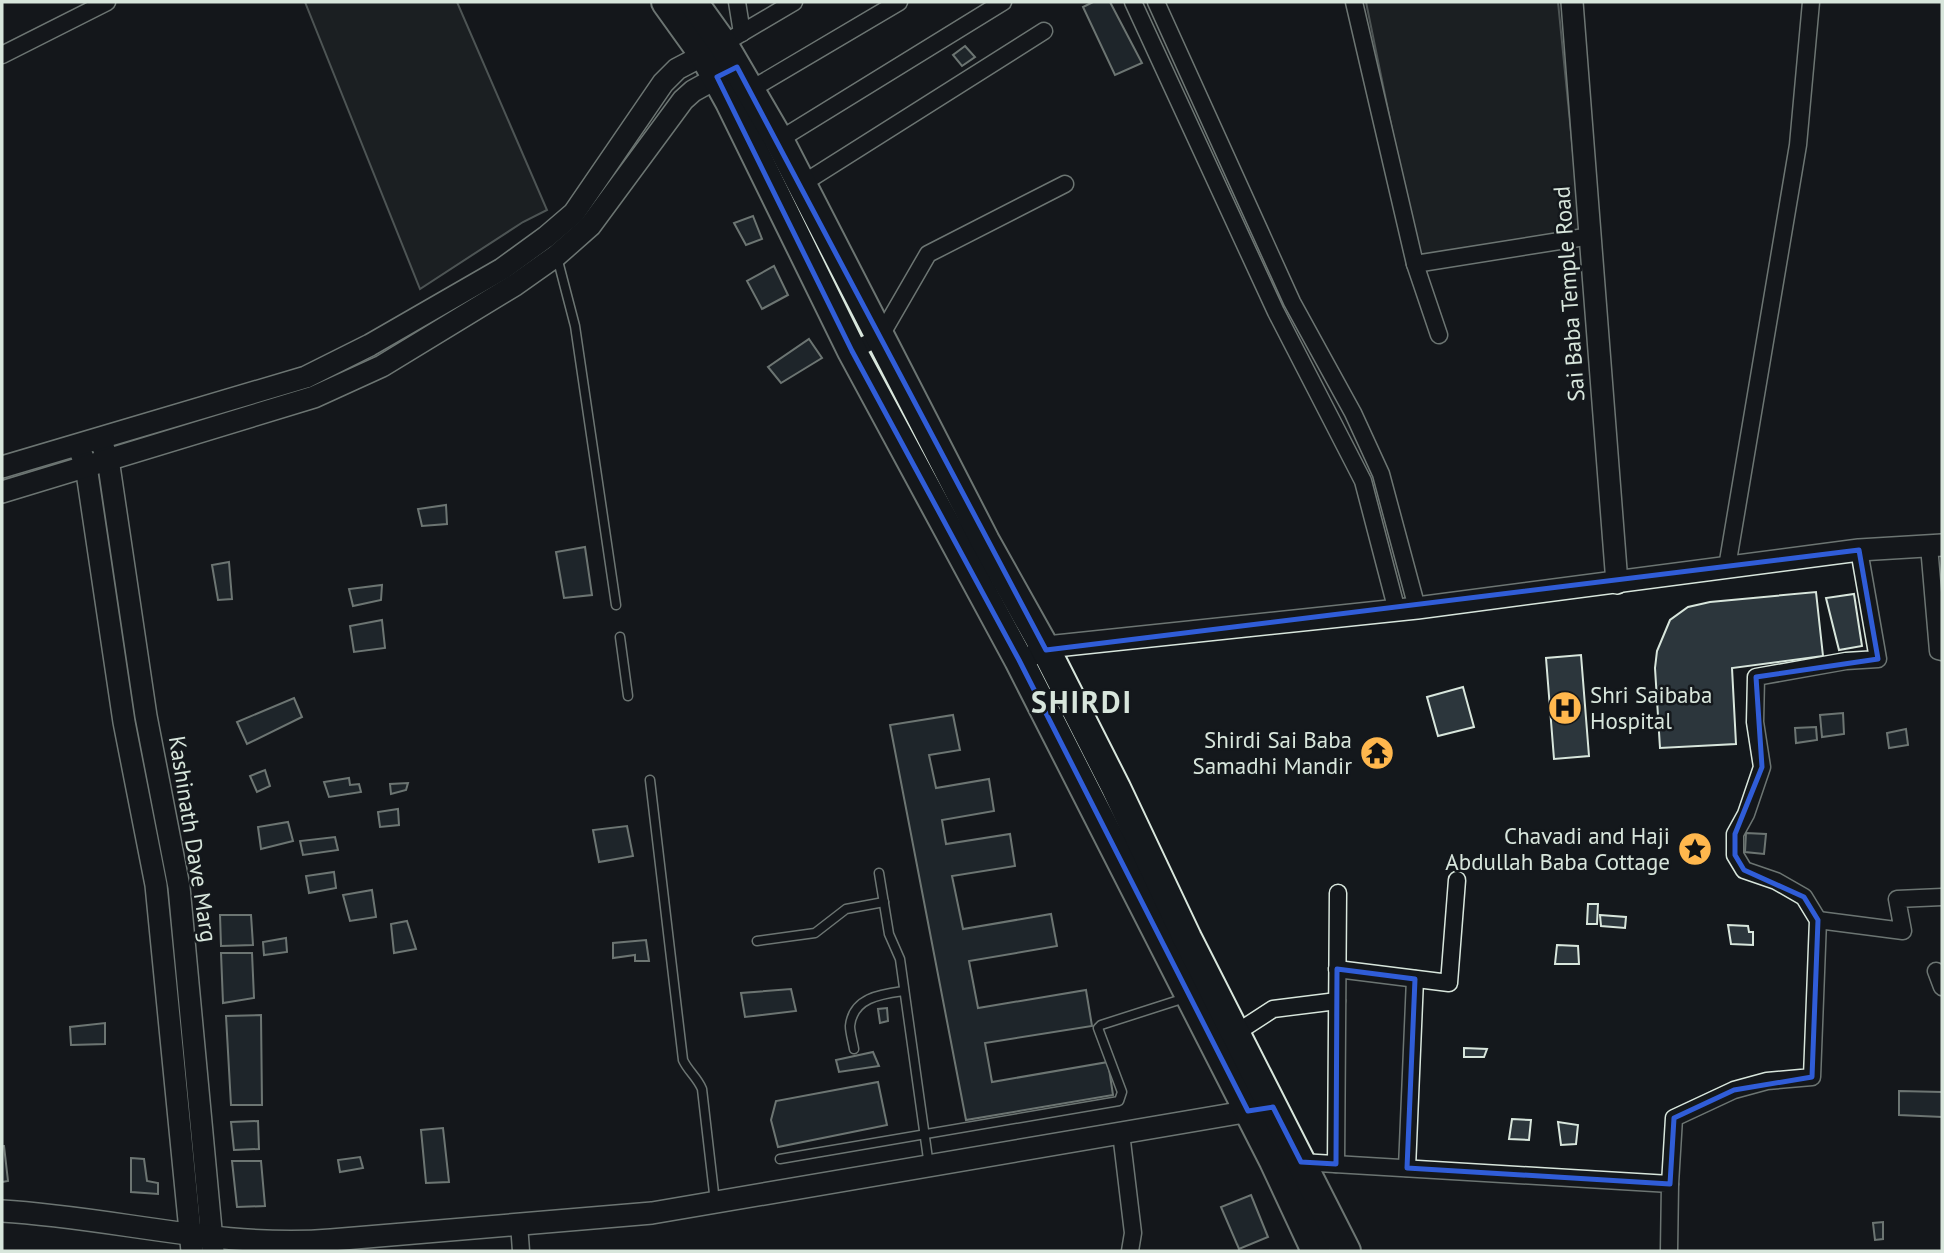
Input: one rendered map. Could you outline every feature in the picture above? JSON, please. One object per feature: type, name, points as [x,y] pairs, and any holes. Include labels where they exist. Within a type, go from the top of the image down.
[{"type":"highway","points":[[666,2],[729,61],[779,198],[852,351],[1019,660],[1191,996],[1260,1109],[1301,1162],[1346,1251]]},
{"type":"highway","points":[[694,2],[779,140],[985,541],[1046,650],[1116,788],[1187,938],[1236,1033],[1260,1109],[1316,1251]]},
{"type":"street","points":[[2,55],[85,7],[107,2]]},
{"type":"street","points":[[729,61],[737,2]]},
{"type":"street","points":[[2,467],[306,377],[370,345],[502,269],[590,226],[683,100],[794,2]]},
{"type":"street","points":[[729,61],[899,2]]},
{"type":"street","points":[[779,140],[1003,2]]},
{"type":"street","points":[[1133,2],[1276,312],[1363,481],[1407,609]]},
{"type":"street","points":[[1156,2],[1292,302],[1353,414],[1381,474],[1407,609]]},
{"type":"street","points":[[1354,2],[1415,264],[1439,335]]},
{"type":"street","name":"Sai Baba Temple Road","points":[[1572,2],[1617,583]]},
{"type":"street","points":[[1727,567],[1798,145],[1811,2]]},
{"type":"street","points":[[802,184],[1044,31]]},
{"type":"street","points":[[852,351],[880,337],[928,254],[1065,184]]},
{"type":"street","points":[[1415,264],[1591,236]]},
{"type":"street","points":[[2,492],[314,397],[382,366],[515,285],[551,246]]},
{"type":"street","name":"Kashinath Dave Marg","points":[[100,438],[108,459],[146,716],[179,887],[202,1243]]},
{"type":"street","name":"Kashinath Dave Marg","points":[[78,445],[86,466],[124,722],[156,886],[202,1243]]},
{"type":"street","points":[[1019,660],[1070,645],[1407,609],[1859,550],[1936,545],[1938,651],[1942,652]]},
{"type":"street","points":[[1669,1251],[1674,1118],[1734,1090],[1767,1081],[1812,1077],[1818,920],[1804,897],[1776,881],[1744,870],[1735,855],[1735,834],[1746,814],[1762,767],[1755,722],[1756,677],[1846,661],[1878,659],[1859,550]]},
{"type":"street","points":[[1337,969],[1449,983],[1457,880]]},
{"type":"street","points":[[1336,1164],[1338,893]]},
{"type":"street","points":[[1818,920],[1903,931],[1897,899],[1942,897]]},
{"type":"street","points":[[1936,971],[1942,988]]},
{"type":"street","points":[[1407,1168],[1415,979]]},
{"type":"street","points":[[1236,1033],[1273,1009],[1337,1001]]},
{"type":"street","points":[[2,1211],[50,1213],[202,1243],[306,1242],[331,1246],[519,1224],[652,1213],[1260,1109]]},
{"type":"street","points":[[1121,1133],[1133,1233],[1130,1251]]},
{"type":"street","points":[[1301,1162],[1670,1184]]},
{"type":"street","points":[[519,1224],[521,1251]]},
{"type":"lane","points":[[551,246],[575,326],[615,605]]},
{"type":"lane","points":[[620,637],[628,696]]},
{"type":"lane","points":[[650,780],[683,1060],[702,1088],[715,1202]]},
{"type":"lane","points":[[879,873],[889,934],[900,959],[929,1166]]},
{"type":"lane","points":[[757,941],[815,933],[846,909],[884,902]]},
{"type":"lane","points":[[854,1049],[850,1026],[859,1007],[866,999],[878,994],[904,991]]},
{"type":"lane","points":[[780,1159],[1119,1101],[1122,1092],[1098,1028],[1191,996]]},
{"type":"highlighted area","points":[[737,67],[1046,650],[1859,550],[1878,659],[1756,677],[1762,767],[1735,834],[1735,855],[1744,870],[1804,897],[1818,920],[1812,1077],[1734,1090],[1674,1118],[1670,1184],[1407,1168],[1415,979],[1337,969],[1336,1164],[1301,1162],[1273,1107],[1248,1111],[1019,660],[852,351],[717,77]]},
{"type":"shaded area","points":[[305,2],[457,2],[547,210],[523,222],[420,289]]},
{"type":"shaded area","points":[[1366,2],[1558,2],[1581,233],[1418,257]]},
{"type":"building","points":[[1093,2],[1110,2],[1142,63],[1115,75],[1083,7]]},
{"type":"building","points":[[965,46],[975,57],[962,66],[953,55]]},
{"type":"building","points":[[753,216],[762,239],[746,245],[734,223]]},
{"type":"building","points":[[774,266],[788,295],[762,309],[747,281]]},
{"type":"building","points":[[809,339],[822,358],[781,383],[768,367]]},
{"type":"building","points":[[446,505],[447,524],[422,526],[418,509]]},
{"type":"building","points":[[585,547],[592,595],[564,598],[556,552]]},
{"type":"building","points":[[229,562],[232,599],[218,600],[212,565]]},
{"type":"building","points":[[382,585],[381,600],[353,606],[349,589]]},
{"type":"building","points":[[1816,592],[1823,656],[1732,668],[1736,744],[1660,748],[1655,668],[1657,651],[1670,620],[1688,607],[1710,602]]},
{"type":"building","points":[[1854,594],[1862,646],[1839,650],[1826,598]]},
{"type":"building","points":[[382,620],[385,648],[354,652],[350,626]]},
{"type":"building","points":[[1581,655],[1589,756],[1554,759],[1546,658]]},
{"type":"building","points":[[1463,687],[1474,727],[1438,736],[1427,697]]},
{"type":"building","points":[[294,698],[302,717],[247,744],[237,722]]},
{"type":"building","points":[[1843,713],[1844,734],[1822,737],[1820,715]]},
{"type":"building","points":[[953,715],[960,750],[929,755],[936,788],[989,779],[994,811],[942,820],[946,844],[1010,834],[1015,866],[952,876],[963,929],[1051,914],[1057,946],[969,961],[978,1008],[1086,990],[1092,1026],[985,1043],[992,1082],[1108,1062],[1113,1095],[966,1120],[890,725]]},
{"type":"building","points":[[1816,727],[1817,740],[1796,743],[1795,728]]},
{"type":"building","points":[[1906,729],[1908,745],[1889,748],[1887,733]]},
{"type":"building","points":[[265,770],[270,786],[257,792],[250,776]]},
{"type":"building","points":[[349,778],[350,785],[359,784],[361,792],[329,797],[324,782]]},
{"type":"building","points":[[408,783],[406,790],[391,794],[390,784]]},
{"type":"building","points":[[398,809],[399,825],[380,827],[378,812]]},
{"type":"building","points":[[288,822],[293,841],[261,849],[258,827]]},
{"type":"building","points":[[627,826],[633,856],[599,862],[593,830]]},
{"type":"building","points":[[1746,833],[1766,834],[1764,854],[1745,852]]},
{"type":"building","points":[[335,837],[338,850],[303,855],[300,841]]},
{"type":"building","points":[[334,872],[336,888],[309,893],[306,876]]},
{"type":"building","points":[[372,890],[376,917],[350,921],[343,895]]},
{"type":"building","points":[[1588,904],[1598,904],[1597,924],[1587,924]]},
{"type":"building","points":[[220,915],[251,915],[253,945],[221,946]]},
{"type":"building","points":[[1600,915],[1626,917],[1625,928],[1601,926]]},
{"type":"building","points":[[407,921],[416,949],[394,953],[391,924]]},
{"type":"building","points":[[1728,925],[1748,926],[1749,932],[1753,932],[1753,945],[1731,944]]},
{"type":"building","points":[[286,938],[287,952],[264,955],[263,942]]},
{"type":"building","points":[[646,940],[649,961],[635,961],[635,955],[613,958],[613,943]]},
{"type":"building","points":[[1557,945],[1578,946],[1579,964],[1555,964]]},
{"type":"building","points":[[221,953],[252,953],[254,998],[223,1003]]},
{"type":"building","points":[[791,989],[796,1011],[745,1017],[741,993]]},
{"type":"building","points":[[887,1008],[888,1021],[880,1023],[878,1009]]},
{"type":"building","points":[[261,1015],[262,1105],[231,1105],[226,1016]]},
{"type":"building","points":[[105,1023],[105,1044],[71,1045],[70,1027]]},
{"type":"building","points":[[1464,1048],[1487,1049],[1484,1057],[1464,1057]]},
{"type":"building","points":[[873,1052],[879,1066],[839,1072],[836,1060]]},
{"type":"building","points":[[878,1082],[887,1125],[778,1147],[771,1120],[776,1101]]},
{"type":"building","points":[[1899,1091],[1942,1092],[1942,1117],[1899,1115]]},
{"type":"building","points":[[1512,1119],[1531,1120],[1529,1140],[1509,1139]]},
{"type":"building","points":[[258,1121],[259,1149],[234,1150],[231,1122]]},
{"type":"building","points":[[1558,1122],[1578,1125],[1576,1144],[1561,1145]]},
{"type":"building","points":[[443,1128],[449,1182],[426,1183],[421,1130]]},
{"type":"building","points":[[2,1146],[8,1181],[2,1182]]},
{"type":"building","points":[[360,1157],[363,1168],[340,1172],[338,1160]]},
{"type":"building","points":[[131,1158],[144,1159],[147,1181],[158,1183],[158,1194],[131,1192]]},
{"type":"building","points":[[232,1161],[261,1161],[265,1206],[237,1207]]},
{"type":"building","points":[[1251,1195],[1268,1237],[1239,1249],[1221,1207]]},
{"type":"building","points":[[1883,1222],[1883,1239],[1875,1240],[1873,1223]]},
{"type":"place","name":"Shri Saibaba Hospital","points":[[1565,708]]},
{"type":"place","name":"Shirdi Sai Baba Samadhi Mandir","points":[[1377,753]]},
{"type":"place","name":"Chavadi and Haji Abdullah Baba Cottage","points":[[1695,849]]},
{"type":"district","name":"SHIRDI","points":[[1082,703]]}]
